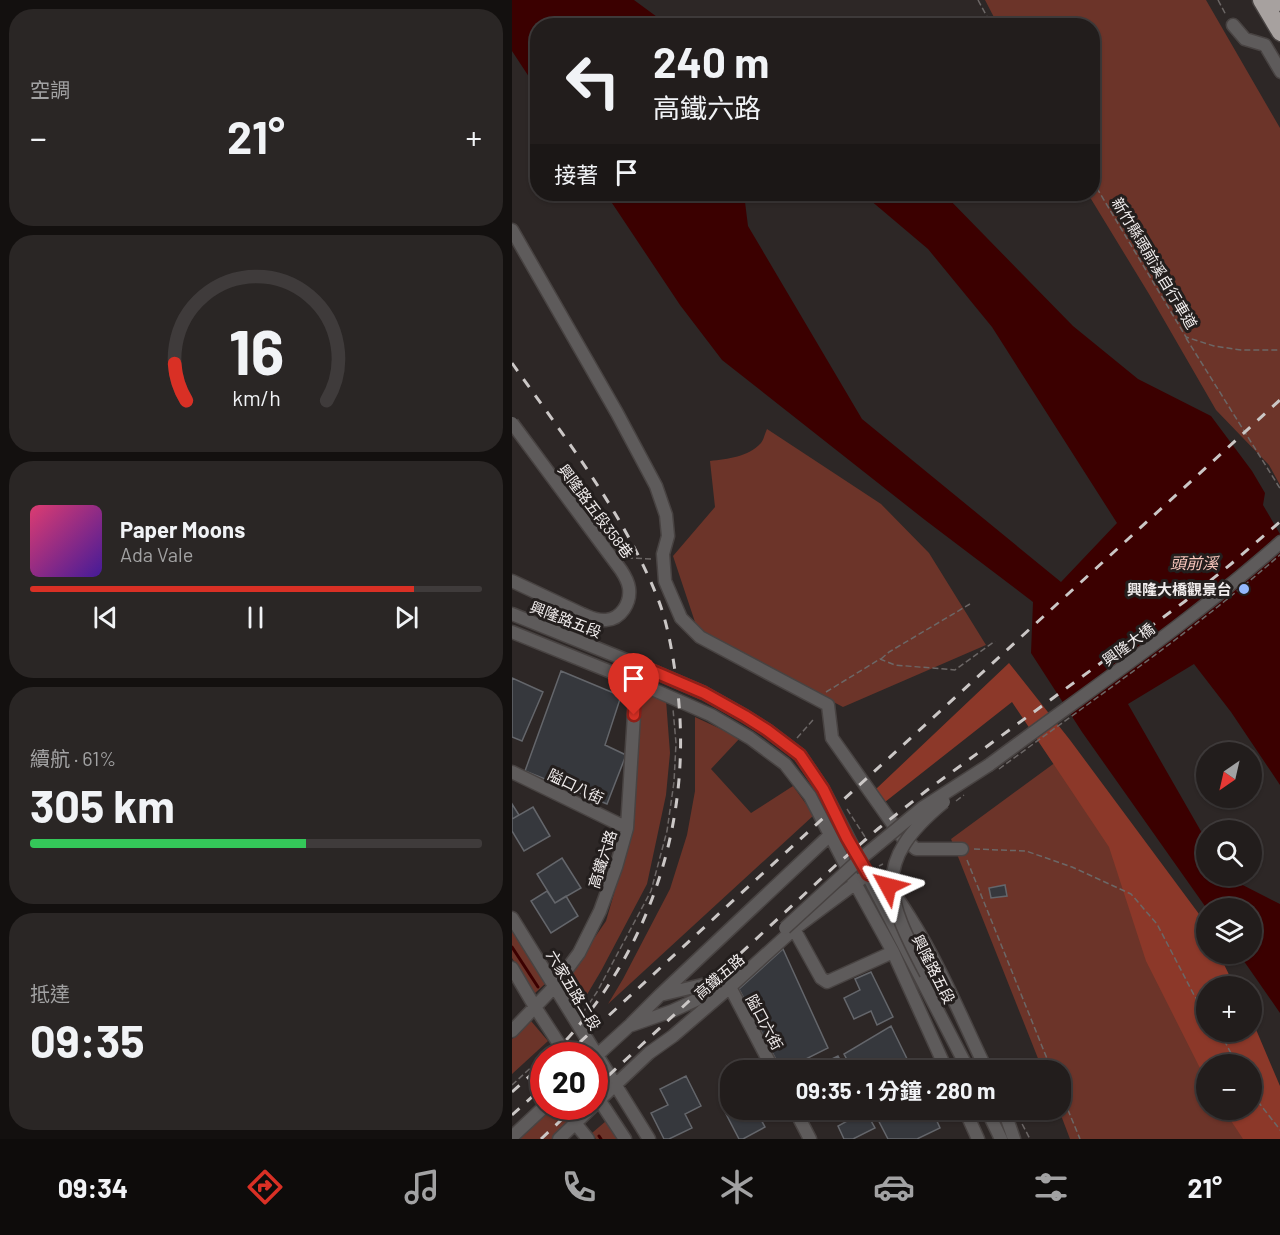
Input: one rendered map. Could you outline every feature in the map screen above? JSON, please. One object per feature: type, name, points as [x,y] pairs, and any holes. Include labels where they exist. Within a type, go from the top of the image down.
[{"type":"highway","points":[[1262,0],[1280,32]]},
{"type":"street","points":[[1233,26],[1245,39],[1265,45],[1280,72]]},
{"type":"street","points":[[512,230],[656,486],[667,525],[668,536],[663,554],[665,581],[681,618],[700,637],[828,705],[832,738],[902,837],[916,849],[962,849]]},
{"type":"street","name":"興隆路五段358巷","points":[[512,423],[622,570],[627,580],[629,599],[626,607],[615,618],[595,619],[512,581]]},
{"type":"street","name":"興隆大橋","points":[[970,1060],[898,917],[892,882],[898,853],[905,841],[928,815],[992,769],[1241,577],[1280,542]]},
{"type":"street","name":"興隆路五段","points":[[512,614],[704,693],[767,730],[800,755],[823,789],[963,1060]]},
{"type":"street","name":"興隆路五段","points":[[512,632],[711,715],[750,738],[785,764],[810,796],[893,952],[942,1060]]},
{"type":"street","name":"高鐵六路","points":[[512,1031],[554,987],[579,953],[600,910],[616,867],[627,828],[636,682],[641,666]]},
{"type":"street","name":"興隆大橋","points":[[731,982],[858,861],[922,808],[992,769]]},
{"type":"street","name":"隘口八街","points":[[512,772],[627,828]]},
{"type":"street","points":[[629,1026],[830,835]]},
{"type":"street","points":[[893,952],[827,982],[821,978],[789,929],[868,874],[876,877],[888,886],[917,928],[982,1060]]},
{"type":"street","name":"六家五路二段","points":[[512,918],[587,1042]]},
{"type":"street","points":[[512,968],[534,1007],[558,1042]]},
{"type":"street","points":[[660,995],[731,982]]},
{"type":"street","name":"高鐵五路","points":[[608,1045],[629,1026],[664,1014],[731,982]]},
{"type":"street","name":"高鐵五路","points":[[608,1091],[649,1053],[673,1036],[731,982]]},
{"type":"street","name":"隘口六街","points":[[731,982],[769,1060]]},
{"type":"street","name":"六家五路二段","points":[[608,1074],[649,1139]]},
{"type":"street","points":[[608,1117],[625,1139]]},
{"type":"street","points":[[512,1137],[530,1120]]},
{"type":"street","name":"高鐵五路","points":[[559,1139],[578,1120]]},
{"type":"street","points":[[800,1120],[810,1139]]},
{"type":"street","points":[[969,1120],[978,1139]]},
{"type":"street","points":[[992,1120],[1001,1139]]},
{"type":"street","points":[[1000,1120],[1008,1139]]},
{"type":"street","points":[[1007,1120],[1014,1139]]},
{"type":"street","points":[[575,1123],[588,1139]]},
{"type":"path","points":[[978,0],[988,18]]},
{"type":"path","points":[[1218,0],[1233,26]]},
{"type":"path","name":"新竹縣頭前溪自行車道","points":[[1100,193],[1186,337],[1214,346],[1241,350],[1280,350]]},
{"type":"path","points":[[1186,337],[1280,490]]},
{"type":"path","points":[[992,769],[1195,625],[1246,585],[1280,554]]},
{"type":"path","points":[[622,561],[629,557],[645,558],[664,564]]},
{"type":"path","points":[[816,699],[970,604]]},
{"type":"path","points":[[880,659],[895,665],[955,670],[995,641]]},
{"type":"path","points":[[576,1022],[597,992],[651,891],[667,831],[674,782],[676,743],[673,705]]},
{"type":"path","points":[[795,741],[813,720]]},
{"type":"path","points":[[956,801],[966,794]]},
{"type":"path","points":[[843,804],[869,843]]},
{"type":"path","points":[[1048,1060],[962,849],[1026,851],[1072,867],[1131,894],[1157,924],[1196,998]]},
{"type":"path","points":[[879,858],[886,869]]},
{"type":"path","points":[[512,1085],[530,1068]]},
{"type":"path","points":[[1262,1107],[1280,1131]]},
{"type":"path","points":[[1071,1118],[1080,1139]]},
{"type":"path","points":[[1021,1120],[1031,1139]]},
{"type":"shaded area","points":[[985,0],[1206,0],[1280,128],[1280,485],[1269,465],[1216,410],[1092,201],[1100,201],[1100,18],[994,18]]},
{"type":"shaded area","points":[[767,429],[881,504],[929,553],[986,645],[843,707],[698,631],[673,556],[715,507],[710,461],[731,458],[756,448],[763,440]]},
{"type":"shaded area","points":[[1009,663],[1070,740],[1196,910],[1196,964],[1224,964],[1230,976],[1196,976],[1196,1042],[1261,1042],[1280,1086],[1280,1139],[1243,1139],[1231,1120],[1262,1120],[1262,1054],[1196,1054],[1196,1060],[1146,961],[1109,847],[1012,702],[885,802],[876,789]]},
{"type":"shaded area","points":[[641,693],[666,700],[670,753],[666,795],[647,884],[579,1008],[563,984],[606,921],[634,825]]},
{"type":"shaded area","points":[[695,717],[740,738],[711,769],[751,813],[793,786],[814,815],[608,1004],[670,889],[687,835],[695,791]]},
{"type":"shaded area","points":[[1075,748],[1200,976],[1196,976],[1196,1042],[1246,1042],[1250,1054],[1196,1054],[1196,1120],[1262,1120],[1262,1088],[1280,1139],[1070,1139],[1063,1120],[1071,1120],[1071,1060],[1039,1060],[951,839]]},
{"type":"shaded area","points":[[512,927],[546,983],[534,994],[512,958]]},
{"type":"shaded area","points":[[531,1021],[548,1041],[530,1042],[530,1058],[512,1074],[512,1039]]},
{"type":"shaded area","points":[[539,1120],[573,1120],[553,1139],[520,1139]]},
{"type":"shaded area","points":[[606,1121],[619,1139],[596,1139],[592,1133]]},
{"type":"water","points":[[512,0],[634,0],[658,18],[530,18],[530,78],[512,51]]},
{"type":"water","name":"頭前溪","points":[[611,201],[745,201],[748,226],[862,419],[1061,582],[1117,523],[992,327],[928,249],[871,201],[951,201],[1073,326],[1138,379],[1211,416],[1252,471],[1265,493],[1263,505],[1280,534],[1280,785],[1262,758],[1262,742],[1251,742],[1194,664],[1128,704],[1196,823],[1196,886],[1245,886],[1280,904],[1280,1013],[1262,987],[1262,976],[1254,976],[1246,964],[1262,964],[1262,898],[1199,898],[1082,732],[1031,653],[1033,602],[722,360],[680,305]]},
{"type":"building","points":[[561,671],[621,696],[605,745],[626,755],[607,804],[525,771]]},
{"type":"building","points":[[512,678],[543,692],[522,741],[512,737]]},
{"type":"building","points":[[512,804],[519,815],[512,819]]},
{"type":"building","points":[[533,807],[550,836],[524,851],[512,831],[512,819]]},
{"type":"building","points":[[562,858],[581,888],[555,903],[537,874]]},
{"type":"building","points":[[1005,885],[1007,896],[991,898],[989,888]]},
{"type":"building","points":[[547,891],[555,903],[566,896],[578,916],[551,933],[531,901]]},
{"type":"building","points":[[783,949],[828,1048],[804,1060],[776,1060],[739,989]]},
{"type":"building","points":[[871,972],[893,1017],[877,1025],[871,1011],[854,1019],[844,998],[860,990],[855,979]]},
{"type":"building","points":[[891,1026],[908,1060],[847,1060],[844,1054]]},
{"type":"building","points":[[686,1076],[701,1106],[685,1114],[692,1128],[669,1139],[664,1139],[651,1113],[668,1105],[660,1089]]},
{"type":"building","points":[[729,1120],[761,1120],[765,1127],[739,1139]]},
{"type":"building","points":[[849,1120],[871,1120],[875,1128],[853,1139],[844,1139],[838,1126]]},
{"type":"building","points":[[878,1120],[936,1120],[940,1128],[917,1139],[888,1139]]},
{"type":"waterway","points":[[512,947],[538,987]]},
{"type":"railway","points":[[512,363],[609,503],[642,563],[660,604],[669,635],[676,678],[680,730],[679,781],[671,832],[658,882],[639,929],[615,975],[586,1017],[564,1042]]},
{"type":"railway","points":[[580,1042],[1281,399]]},
{"type":"railway","points":[[608,1076],[879,828],[1184,602],[1281,521]]},
{"type":"railway","points":[[512,1092],[530,1076]]},
{"type":"railway","points":[[512,1115],[530,1099]]},
{"type":"railway","points":[[541,1139],[561,1120]]},
{"type":"place","name":"興隆大橋觀景台","points":[[1244,589]]},
{"type":"route","points":[[634,715],[636,682],[641,666],[704,693],[767,730],[800,755],[823,789],[868,874],[888,886]]}]
